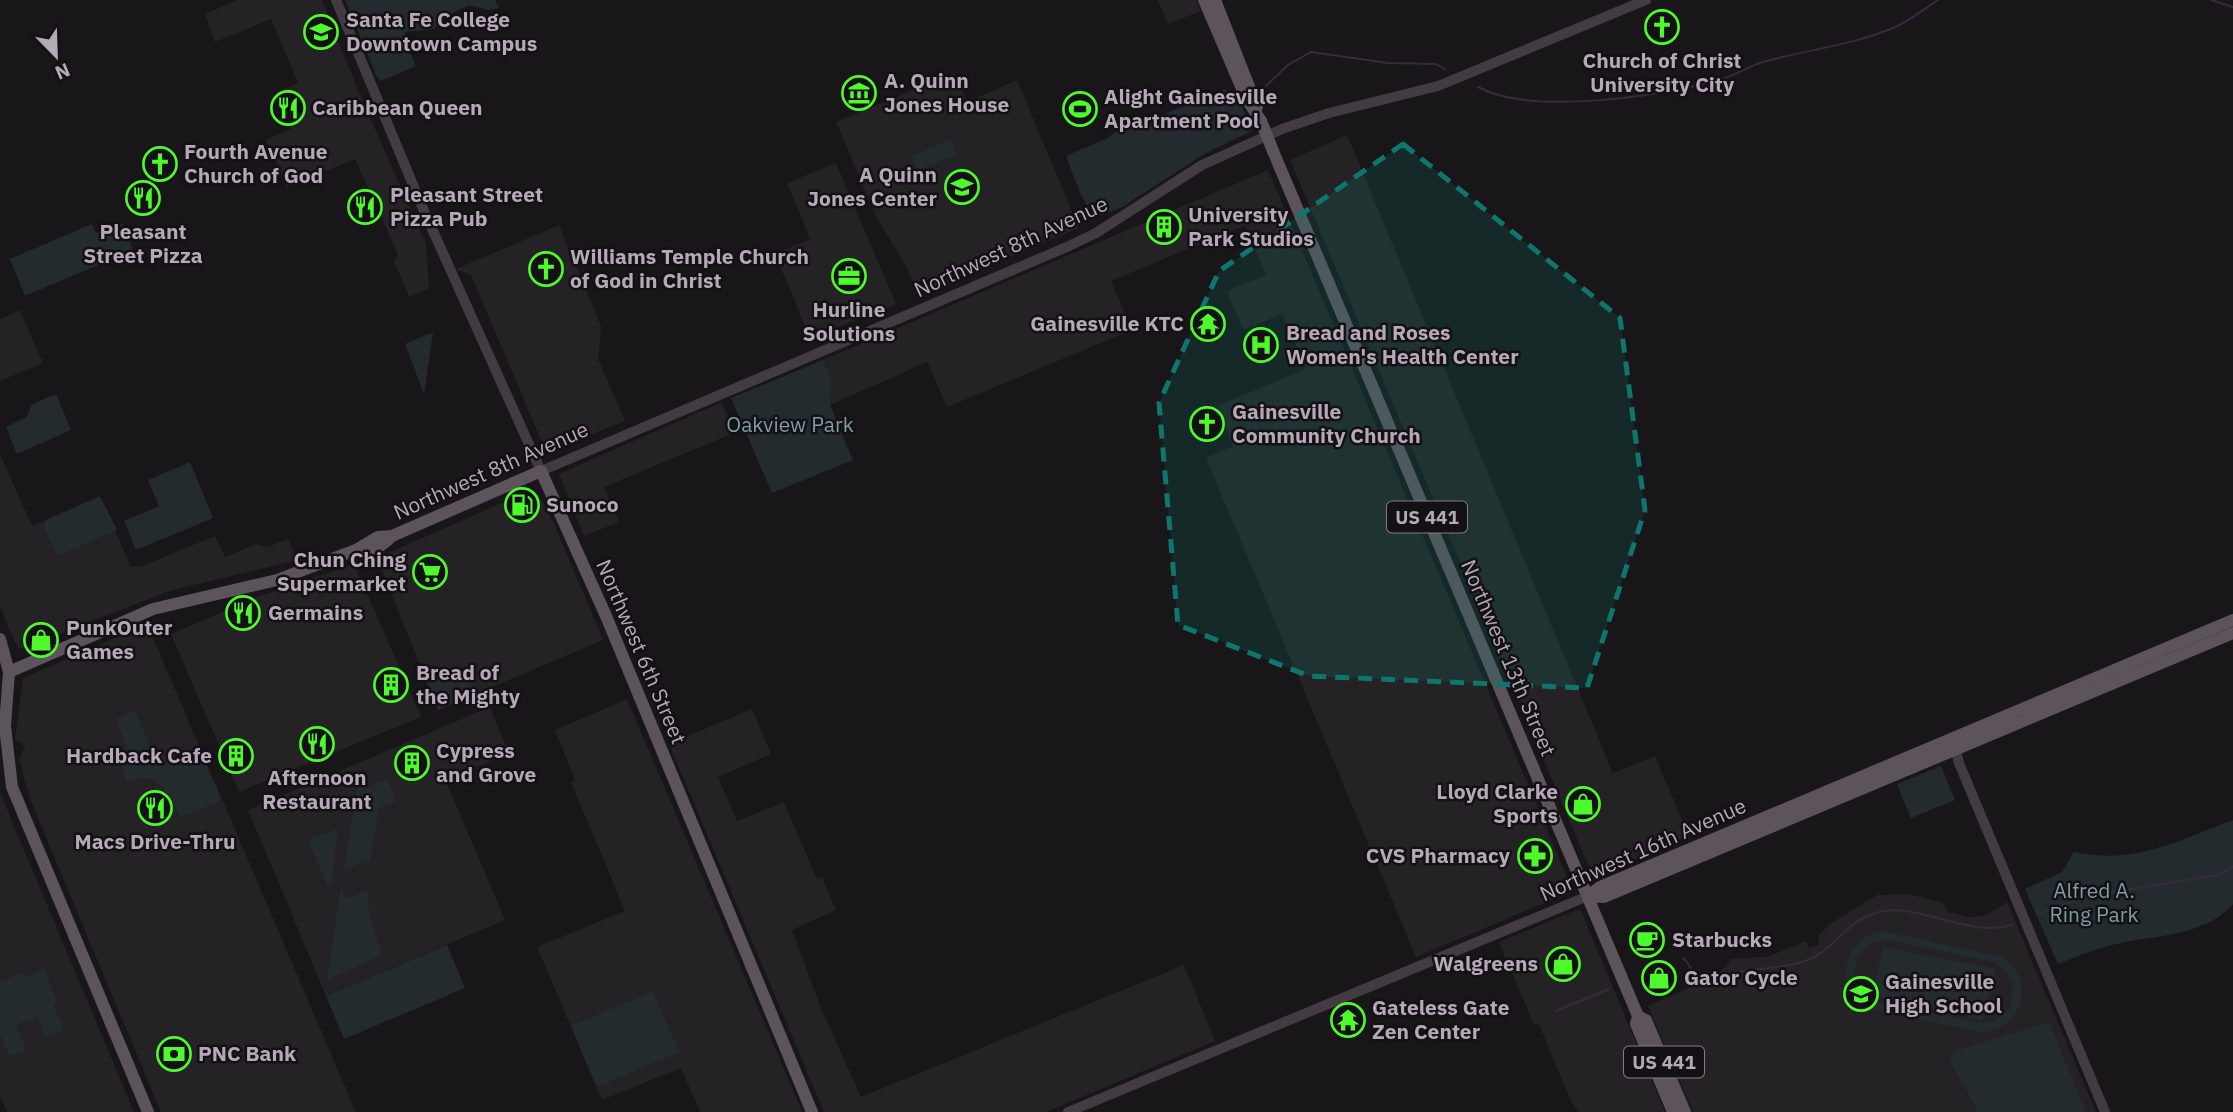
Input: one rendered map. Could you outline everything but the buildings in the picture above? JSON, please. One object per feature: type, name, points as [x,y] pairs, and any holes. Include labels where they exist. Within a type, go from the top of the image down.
[{"type":"main road","name":"Northwest 13th Street","points":[[1204,0],[1243,91],[1261,121]]},
{"type":"main road","name":"Northwest 13th Street","points":[[1215,0],[1254,95],[1273,150],[1638,1016],[1636,1024],[1672,1112]]},
{"type":"main road","name":"Northwest 8th Avenue","points":[[3,674],[153,609],[277,580],[358,549],[369,551],[381,547],[392,536],[541,471]]},
{"type":"main road","name":"Northwest 6th Street","points":[[541,471],[610,627],[812,1112]]},
{"type":"main road","name":"Northwest 16th Avenue","points":[[1588,896],[1604,897],[1770,821],[1954,744],[2233,620]]},
{"type":"main road","name":"Northwest 16th Avenue","points":[[1954,744],[2233,633]]},
{"type":"main road","points":[[0,639],[12,787],[148,1112]]},
{"type":"main road","name":"Northwest 13th Street","points":[[1638,1016],[1646,1020],[1685,1112]]},
{"type":"main road","points":[[1656,1072],[1663,1077],[1678,1112]]},
{"type":"street","name":"Northwest 6th Street","points":[[336,0],[424,211],[541,471]]},
{"type":"street","name":"Northwest 8th Avenue","points":[[541,471],[1069,246],[1096,233],[1202,165],[1271,134],[1329,113],[1438,86],[1646,0]]},
{"type":"street","points":[[1954,744],[2105,1112]]},
{"type":"street","name":"Northwest 16th Avenue","points":[[1068,1112],[1588,896]]},
{"type":"highlighted area","points":[[1403,144],[1620,318],[1645,510],[1587,688],[1309,676],[1178,625],[1159,403],[1219,271]]},
{"type":"shaded area","points":[[237,0],[322,0],[362,100],[426,243],[429,289],[409,297],[394,261],[398,255],[355,159],[287,187],[266,140],[291,129],[276,92],[298,83],[271,19],[215,42],[205,14]]},
{"type":"shaded area","points":[[1158,0],[1196,0],[1201,11],[1168,24]]},
{"type":"shaded area","name":"A Quinn Jones Center","points":[[955,73],[967,102],[1017,80],[1079,228],[919,295],[905,264],[876,217],[836,122]]},
{"type":"shaded area","points":[[1347,135],[1613,773],[1655,756],[1689,836],[1595,876],[1290,160]]},
{"type":"shaded area","points":[[836,163],[896,304],[810,338],[775,254],[810,239],[787,183]]},
{"type":"shaded area","points":[[1268,170],[1573,891],[1416,957],[1206,458],[1233,446],[1217,406],[1306,369],[1282,314],[1243,330],[1227,291],[1266,275],[1245,225],[1111,281],[1132,330],[947,407],[927,362],[830,405],[832,381],[823,360]]},
{"type":"shaded area","points":[[559,225],[601,326],[598,359],[625,421],[546,452],[471,275],[456,269]]},
{"type":"shaded area","points":[[20,310],[43,363],[0,381],[0,319]]},
{"type":"shaded area","points":[[722,402],[734,433],[604,487],[619,522],[584,536],[559,474]]},
{"type":"shaded area","points":[[0,454],[32,526],[101,498],[131,567],[142,566],[215,536],[225,557],[256,544],[267,547],[288,539],[297,560],[169,591],[21,649],[17,647],[0,607]]},
{"type":"shaded area","points":[[531,490],[537,492],[555,526],[603,640],[438,710],[377,558]]},
{"type":"shaded area","points":[[354,564],[421,717],[239,792],[171,634],[260,596]]},
{"type":"shaded area","points":[[147,624],[356,1112],[161,1112],[30,799],[19,759],[25,746],[15,740],[23,678]]},
{"type":"shaded area","points":[[627,699],[802,1112],[700,1112],[681,1068],[602,1100],[537,947],[625,911],[571,782],[575,780],[555,730]]},
{"type":"shaded area","points":[[490,707],[509,753],[446,781],[505,920],[326,996],[248,810]]},
{"type":"shaded area","points":[[752,709],[771,754],[718,777],[737,821],[784,802],[817,879],[822,877],[836,910],[792,930],[821,1008],[861,1097],[1184,965],[1215,1041],[1046,1112],[824,1112],[669,744]]},
{"type":"shaded area","points":[[0,791],[134,1112],[7,1112],[0,1096]]},
{"type":"shaded area","name":"Gainesville High School","points":[[1907,894],[1941,902],[1948,912],[1969,917],[1985,916],[2007,902],[2096,1112],[1693,1112],[1648,1006],[1715,976],[1730,959],[1767,957],[1806,941],[1809,948],[1818,945],[1819,934],[1833,922],[1877,895]]},
{"type":"shaded area","points":[[1577,910],[1581,911],[1665,1112],[1580,1112],[1571,1102],[1539,1024],[1534,1025],[1499,942]]},
{"type":"green space","points":[[345,0],[495,0],[499,8],[489,10],[469,5],[451,14],[433,29],[405,32],[405,40],[416,66],[381,81]]},
{"type":"green space","points":[[1226,89],[1231,102],[1239,100],[1252,131],[1206,153],[1122,207],[1099,216],[1090,211],[1066,156],[1108,138],[1124,126],[1147,121]]},
{"type":"green space","points":[[951,139],[957,154],[918,170],[912,156]]},
{"type":"green space","points":[[122,223],[133,250],[25,296],[10,259],[92,224],[96,233]]},
{"type":"green space","points":[[433,332],[424,394],[405,344]]},
{"type":"green space","name":"Oakview Park","points":[[823,360],[832,381],[830,405],[853,460],[772,493],[731,398]]},
{"type":"green space","points":[[56,394],[71,430],[17,454],[6,427],[27,417],[31,405]]},
{"type":"green space","points":[[190,462],[213,518],[136,550],[124,521],[159,506],[148,480]]},
{"type":"green space","points":[[100,496],[117,530],[57,556],[44,527],[46,520]]},
{"type":"green space","points":[[464,668],[475,694],[438,710],[427,683]]},
{"type":"green space","points":[[135,710],[158,766],[165,767],[200,752],[220,797],[219,802],[180,817],[166,791],[154,780],[146,778],[126,783],[120,756],[126,745],[116,719]]},
{"type":"green space","points":[[1941,766],[1955,800],[1911,818],[1897,784]]},
{"type":"green space","points":[[360,773],[366,788],[387,779],[396,801],[379,808],[370,859],[344,870]]},
{"type":"green space","name":"Alfred A. Ring Park","points":[[2233,820],[2233,904],[2220,916],[2190,930],[2105,947],[2058,964],[2025,889],[2062,872],[2074,852],[2096,855],[2137,853],[2174,843]]},
{"type":"green space","points":[[338,828],[331,886],[328,887],[308,840]]},
{"type":"green space","points":[[341,885],[346,899],[368,890],[369,914],[382,955],[327,980]]},
{"type":"green space","points":[[1882,931],[2003,957],[2020,979],[2022,991],[2015,1014],[2006,1023],[1980,1032],[1847,1004],[1849,995],[1854,996],[1847,975],[1850,956],[1855,947],[1871,934]],"holes":[[[1888,940],[1994,962],[2006,971],[2013,984],[2010,1008],[1995,1021],[1981,1023],[1874,1001],[1862,992],[1855,979],[1856,964],[1862,952],[1873,943]]]},
{"type":"green space","points":[[447,945],[465,988],[344,1039],[326,996]]},
{"type":"green space","points":[[1883,947],[1996,969],[1982,1020],[1872,996]]},
{"type":"green space","points":[[44,969],[57,1002],[53,1004],[64,1030],[46,1037],[37,1016],[16,1025],[26,1050],[9,1056],[0,1034],[0,982],[23,973],[26,977]]},
{"type":"green space","points":[[653,991],[679,1052],[597,1087],[571,1026]]},
{"type":"green space","points":[[2049,1022],[2086,1112],[1978,1112],[1950,1059],[1955,1051]]},
{"type":"waterway","points":[[1478,87],[1501,96],[1562,102],[1664,92],[1725,78],[1763,62],[1877,34],[1904,22],[1938,0]]},
{"type":"waterway","points":[[2211,0],[2233,7]]},
{"type":"waterway","points":[[1266,86],[1288,65],[1311,52],[1388,63],[1436,64],[1445,69]]},
{"type":"waterway","points":[[2041,913],[2085,897],[2217,875],[2233,867]]},
{"type":"waterway","points":[[1683,958],[1699,980],[1707,981],[1744,971],[1803,962],[1828,948],[1863,918],[1889,910],[1923,914],[1976,927],[2013,925]]},
{"type":"waterway","points":[[1556,1011],[1609,989]]},
{"type":"place","name":"Church of Christ University City","points":[[1662,27]]},
{"type":"place","name":"Santa Fe College Downtown Campus","points":[[321,32]]},
{"type":"place","name":"A. Quinn Jones House","points":[[859,93]]},
{"type":"place","name":"Caribbean Queen","points":[[288,108]]},
{"type":"place","name":"Alight Gainesville Apartment Pool","points":[[1080,109]]},
{"type":"place","name":"Fourth Avenue Church of God","points":[[160,164]]},
{"type":"place","name":"A Quinn Jones Center","points":[[962,187]]},
{"type":"place","name":"Pleasant Street Pizza","points":[[143,198]]},
{"type":"place","name":"Pleasant Street Pizza Pub","points":[[365,207]]},
{"type":"place","name":"University Park Studios","points":[[1164,227]]},
{"type":"place","name":"Williams Temple Church of God in Christ","points":[[546,269]]},
{"type":"place","name":"Hurline Solutions","points":[[849,276]]},
{"type":"place","name":"Gainesville KTC","points":[[1208,324]]},
{"type":"place","name":"Bread and Roses Women's Health Center","points":[[1261,345]]},
{"type":"place","name":"Gainesville Community Church","points":[[1207,424]]},
{"type":"place","name":"Sunoco","points":[[522,505]]},
{"type":"place","name":"Chun Ching Supermarket","points":[[430,572]]},
{"type":"place","name":"Germains","points":[[243,613]]},
{"type":"place","name":"PunkOuter Games","points":[[41,640]]},
{"type":"place","name":"Bread of the Mighty","points":[[391,685]]},
{"type":"place","name":"Afternoon Restaurant","points":[[317,744]]},
{"type":"place","name":"Hardback Cafe","points":[[236,756]]},
{"type":"place","name":"Cypress and Grove","points":[[412,763]]},
{"type":"place","name":"Lloyd Clarke Sports","points":[[1583,804]]},
{"type":"place","name":"Macs Drive-Thru","points":[[155,808]]},
{"type":"place","name":"CVS Pharmacy","points":[[1535,856]]},
{"type":"place","name":"Starbucks","points":[[1647,940]]},
{"type":"place","name":"Walgreens","points":[[1563,964]]},
{"type":"place","name":"Gator Cycle","points":[[1659,978]]},
{"type":"place","name":"Gainesville High School","points":[[1861,994]]},
{"type":"place","name":"Gateless Gate Zen Center","points":[[1348,1020]]},
{"type":"place","name":"PNC Bank","points":[[174,1054]]}]
